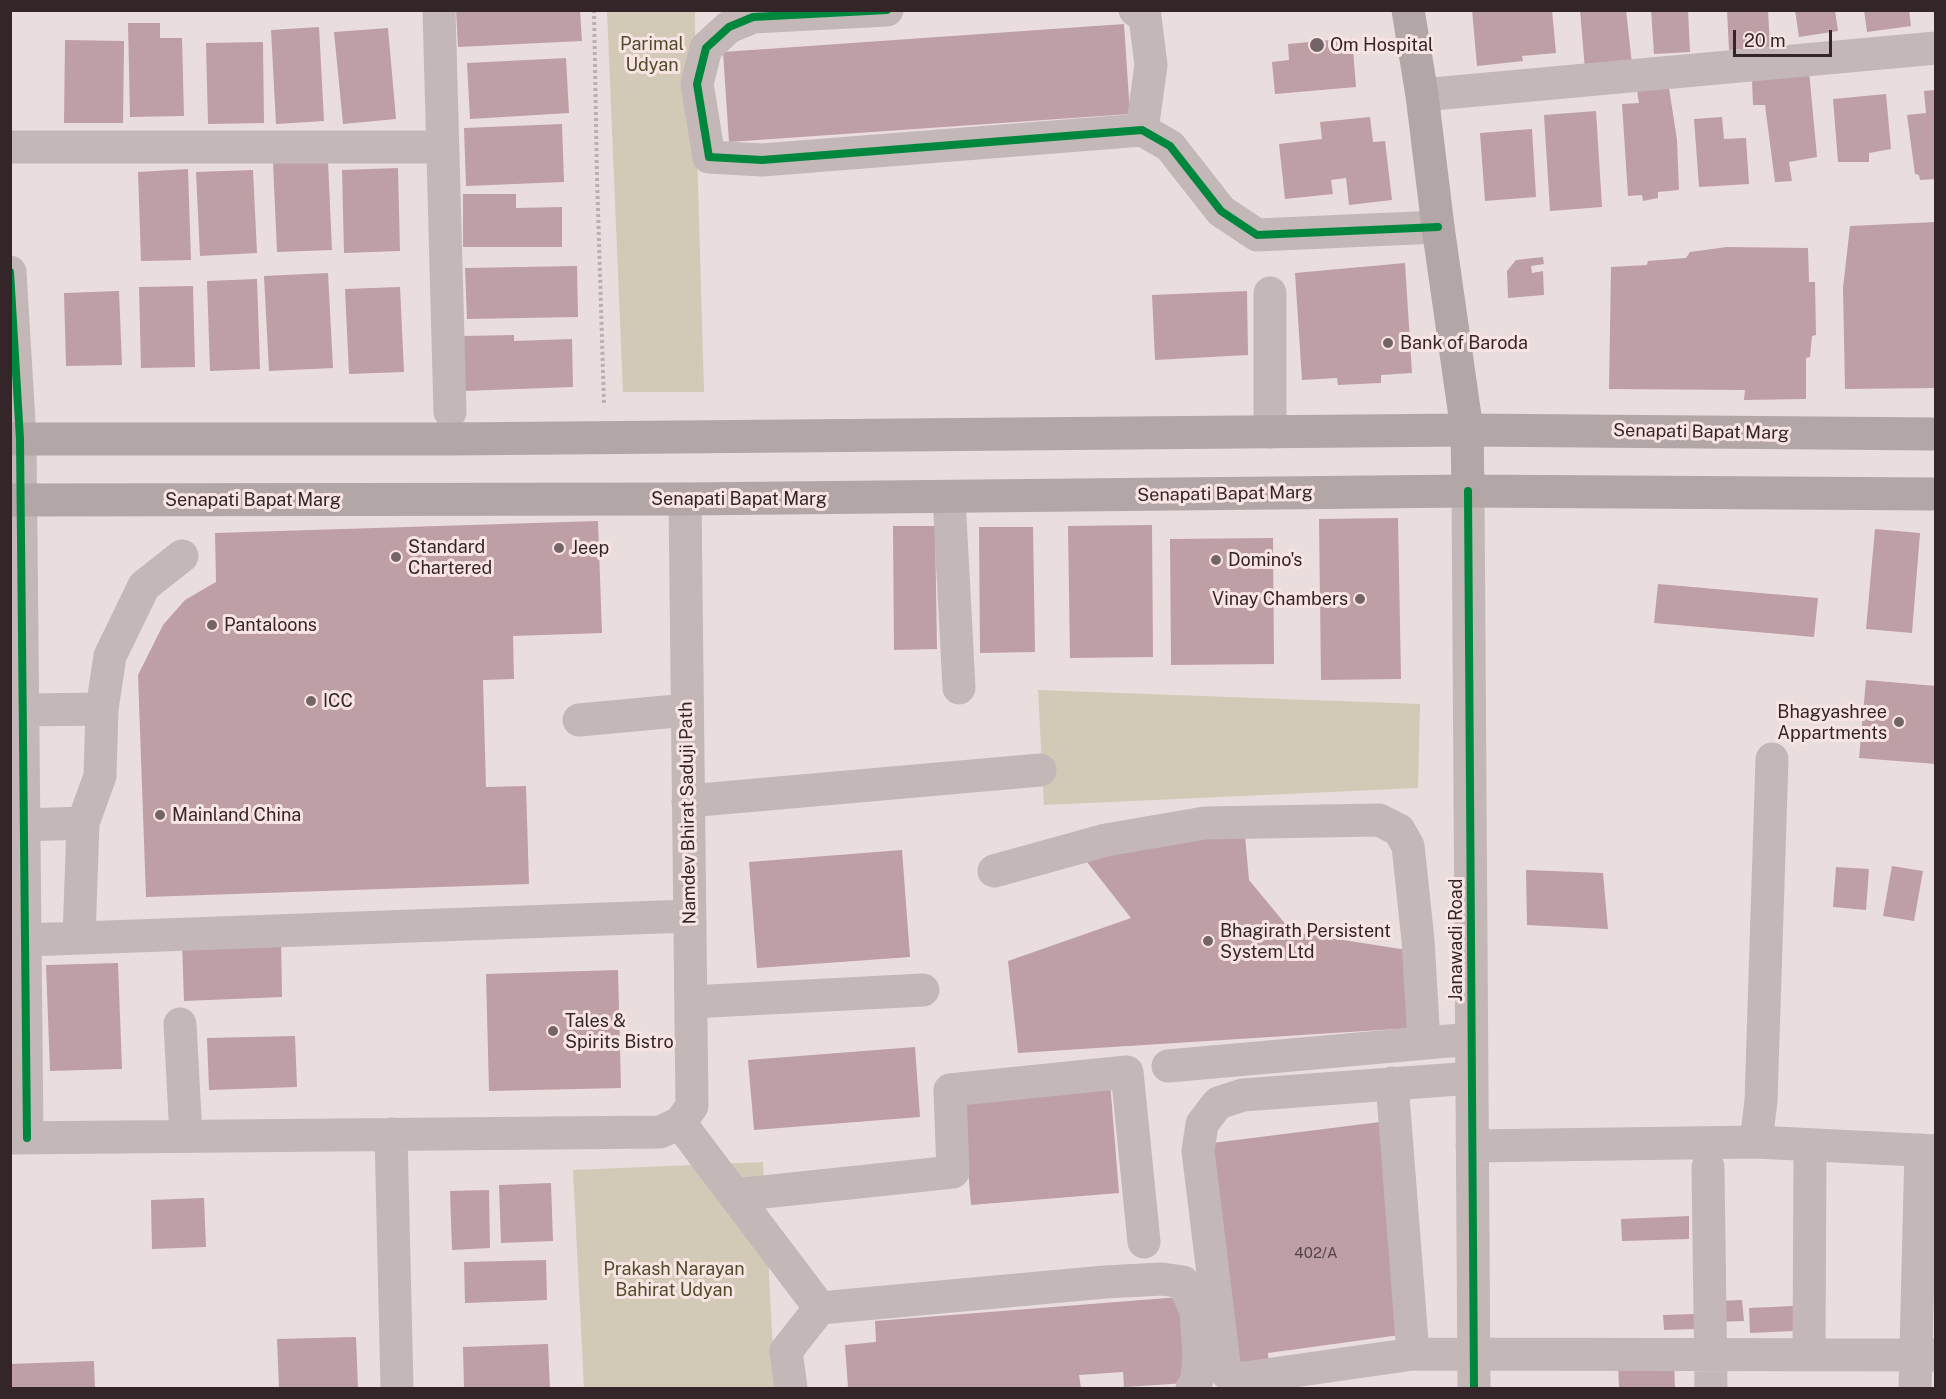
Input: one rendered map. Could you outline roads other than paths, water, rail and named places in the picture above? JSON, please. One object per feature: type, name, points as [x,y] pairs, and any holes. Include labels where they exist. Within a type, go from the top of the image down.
[{"type":"main road","points":[[1408,10],[1422,95],[1438,228],[1467,430],[1468,491]]},
{"type":"main road","name":"Senapati Bapat Marg","points":[[16,439],[606,438],[1467,430],[1935,434]]},
{"type":"main road","name":"Senapati Bapat Marg","points":[[16,500],[685,499],[1468,491],[1935,494]]},
{"type":"street","points":[[439,10],[450,412]]},
{"type":"street","points":[[887,10],[753,17],[729,27],[706,48],[697,84],[709,157],[762,160],[1142,130],[1170,146],[1221,211],[1257,235],[1438,228]]},
{"type":"street","points":[[1135,10],[1145,17],[1151,64],[1142,130]]},
{"type":"street","points":[[1422,95],[1935,48]]},
{"type":"street","points":[[10,147],[443,147]]},
{"type":"street","points":[[10,272],[16,439],[16,624],[23,710],[17,784],[24,825],[20,929],[19,1138],[660,1132],[680,1123],[820,1308]]},
{"type":"street","points":[[1270,293],[1270,432]]},
{"type":"street","name":"Janawadi Road","points":[[1468,491],[1474,1389]]},
{"type":"street","points":[[949,497],[959,688]]},
{"type":"street","name":"Namdev Bhirat Saduji Path","points":[[680,1123],[692,1106],[685,499]]},
{"type":"street","points":[[79,938],[83,823],[100,776],[102,708],[110,656],[144,586],[182,556]]},
{"type":"street","points":[[23,710],[102,708]]},
{"type":"street","points":[[579,720],[687,710]]},
{"type":"street","points":[[1756,1142],[1761,1101],[1772,759]]},
{"type":"street","points":[[688,801],[1040,770]]},
{"type":"street","points":[[994,871],[1106,840],[1205,824],[1379,820],[1399,830],[1408,846],[1418,940],[1424,1043]]},
{"type":"street","points":[[24,825],[83,823]]},
{"type":"street","points":[[20,929],[79,938],[689,916]]},
{"type":"street","points":[[691,1002],[923,990]]},
{"type":"street","points":[[180,1024],[186,1136]]},
{"type":"street","points":[[1168,1066],[1471,1039]]},
{"type":"street","points":[[735,1195],[952,1172],[950,1090],[1127,1072],[1144,1242]]},
{"type":"street","points":[[1472,1078],[1243,1095],[1218,1103],[1202,1124],[1198,1150],[1225,1371],[1231,1377],[1245,1378],[1413,1354],[1925,1354]]},
{"type":"street","points":[[1392,1083],[1413,1354]]},
{"type":"street","points":[[391,1134],[397,1389]]},
{"type":"street","points":[[1472,1146],[1756,1142],[1928,1151],[1925,1354],[1915,1389]]},
{"type":"street","points":[[1809,1354],[1810,1145]]},
{"type":"street","points":[[1708,1167],[1711,1389]]},
{"type":"street","points":[[791,1389],[786,1351],[820,1308],[1105,1282],[1162,1279],[1183,1282],[1196,1311],[1197,1380],[1192,1389]]},
{"type":"place","name":"Om Hospital","points":[[1317,45]]},
{"type":"place","name":"Bank of Baroda","points":[[1388,343]]},
{"type":"place","name":"Jeep","points":[[559,548]]},
{"type":"place","name":"Standard Chartered","points":[[396,557]]},
{"type":"place","name":"Domino's","points":[[1216,560]]},
{"type":"place","name":"Vinay Chambers","points":[[1360,599]]},
{"type":"place","name":"Pantaloons","points":[[212,625]]},
{"type":"place","name":"ICC","points":[[311,701]]},
{"type":"place","name":"Bhagyashree Appartments","points":[[1899,722]]},
{"type":"place","name":"Mainland China","points":[[160,815]]},
{"type":"place","name":"Bhagirath Persistent System Ltd","points":[[1208,941]]},
{"type":"place","name":"Tales & Spirits Bistro","points":[[553,1031]]},
{"type":"park label","name":"Parimal Udyan","points":[[652,54]]},
{"type":"park label","name":"Prakash Narayan Bahirat Udyan","points":[[674,1279]]}]
